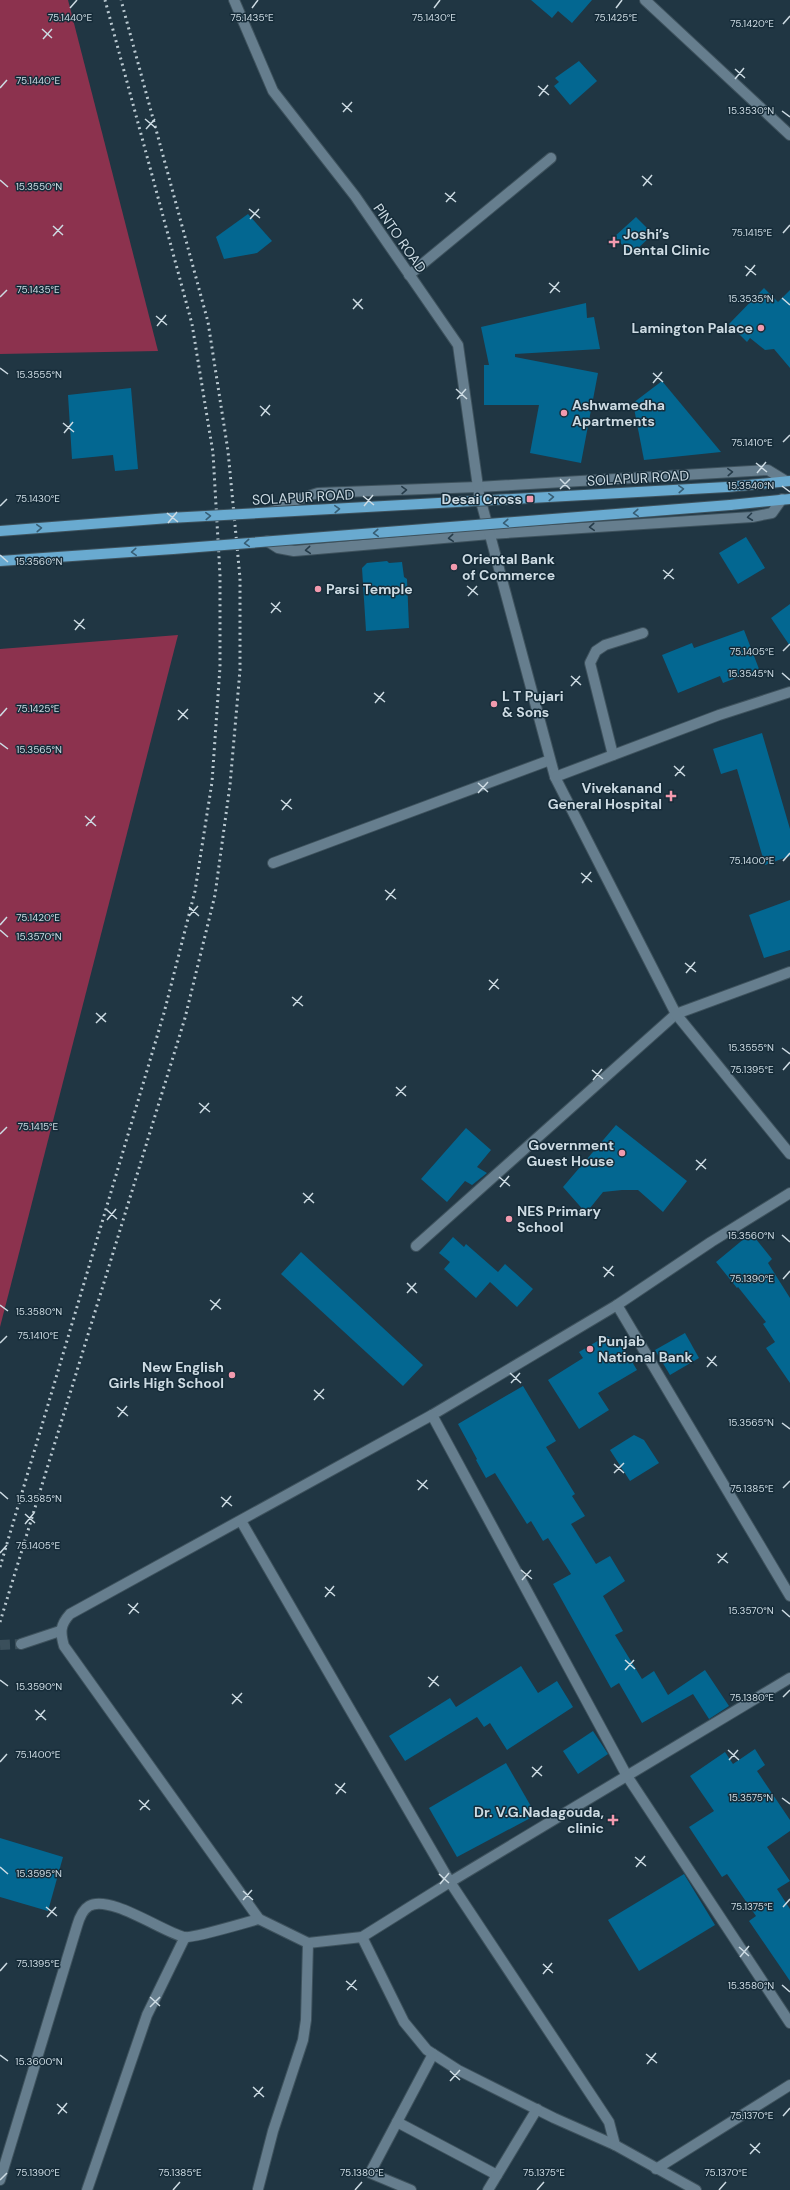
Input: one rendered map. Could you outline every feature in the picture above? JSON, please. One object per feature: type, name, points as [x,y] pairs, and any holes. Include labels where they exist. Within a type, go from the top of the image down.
[{"type":"main road","name":"SOLAPUR ROAD","points":[[0,531],[169,518],[727,487],[788,481]]},
{"type":"main road","points":[[0,561],[173,549],[730,505],[786,499]]},
{"type":"street","name":"PINTO ROAD","points":[[234,0],[273,91],[354,196],[458,345],[478,487],[484,514],[555,777],[676,1014],[790,1154]]},
{"type":"street","points":[[645,0],[790,135]]},
{"type":"street","points":[[409,275],[551,158]]},
{"type":"street","points":[[271,512],[299,499],[318,493],[478,487],[768,470],[788,481]]},
{"type":"street","points":[[267,541],[278,548],[294,551],[490,534],[752,517],[772,513],[786,499]]},
{"type":"street","points":[[613,755],[590,663],[596,651],[605,645],[643,633]]},
{"type":"street","points":[[555,777],[719,715],[790,692]]},
{"type":"street","points":[[273,863],[550,760]]},
{"type":"street","points":[[416,1246],[676,1014],[790,972]]},
{"type":"street","points":[[790,1193],[711,1242],[617,1305],[432,1415],[70,1614],[63,1622],[60,1631],[64,1646],[259,1919],[308,1943],[362,1937],[450,1882],[790,1678]]},
{"type":"street","points":[[617,1305],[790,1596]]},
{"type":"street","points":[[432,1415],[627,1776],[790,2023]]},
{"type":"street","points":[[240,1521],[450,1882],[609,2122],[616,2145]]},
{"type":"street","points":[[21,1644],[60,1631]]},
{"type":"street","points":[[0,2180],[82,1913],[88,1906],[96,1903],[123,1910],[185,1937],[259,1919]]},
{"type":"street","points":[[87,2190],[148,2015],[185,1937]]},
{"type":"street","points":[[362,1937],[404,2022],[427,2050],[458,2070],[536,2109],[616,2145],[656,2169],[696,2190]]},
{"type":"street","points":[[258,2189],[273,2131],[303,2040],[306,2020],[308,1943]]},
{"type":"street","points":[[411,2190],[370,2173],[433,2054]]},
{"type":"street","points":[[656,2169],[790,2085]]},
{"type":"street","points":[[488,2190],[536,2109]]},
{"type":"street","points":[[397,2122],[497,2175]]},
{"type":"shaded area","points":[[0,0],[68,0],[158,351],[0,354]]},
{"type":"shaded area","points":[[178,635],[0,1327],[0,649]]},
{"type":"building","points":[[531,0],[592,0],[572,23],[558,11],[552,18]]},
{"type":"building","points":[[579,61],[597,81],[570,105],[554,86],[559,82],[555,78]]},
{"type":"building","points":[[248,214],[272,241],[257,253],[224,259],[216,237]]},
{"type":"building","points":[[636,217],[653,234],[632,254],[614,237]]},
{"type":"building","name":"Lamington Palace","points":[[764,288],[778,302],[790,290],[790,368],[774,349],[765,350],[750,338],[747,342],[729,324]]},
{"type":"building","points":[[586,303],[587,318],[594,317],[600,349],[515,354],[515,357],[598,373],[581,463],[530,453],[539,405],[484,405],[484,365],[489,365],[481,327]]},
{"type":"building","points":[[662,381],[721,452],[644,460],[633,403]]},
{"type":"building","points":[[131,388],[138,469],[115,471],[113,455],[72,459],[68,395]]},
{"type":"building","points":[[746,537],[765,568],[738,584],[719,553]]},
{"type":"building","points":[[387,561],[389,563],[402,562],[404,577],[407,579],[409,628],[366,631],[362,568],[367,563]]},
{"type":"building","points":[[790,604],[790,646],[771,618]]},
{"type":"building","points":[[744,630],[759,669],[723,683],[720,676],[678,693],[662,655],[692,643],[694,648]]},
{"type":"building","points":[[762,733],[790,829],[790,856],[765,865],[737,769],[721,774],[713,749]]},
{"type":"building","points":[[790,900],[790,950],[764,958],[749,915]]},
{"type":"building","name":"Government Guest House","points":[[616,1125],[687,1181],[663,1212],[638,1190],[622,1190],[603,1192],[586,1213],[563,1187]]},
{"type":"building","points":[[466,1128],[491,1150],[477,1167],[487,1173],[472,1185],[465,1181],[447,1202],[421,1179]]},
{"type":"building","points":[[751,1233],[772,1259],[768,1263],[790,1298],[790,1383],[766,1348],[775,1342],[763,1324],[766,1322],[716,1262]]},
{"type":"building","points":[[453,1237],[464,1247],[466,1244],[498,1272],[505,1264],[533,1289],[517,1307],[490,1282],[476,1298],[444,1269],[450,1262],[439,1253]]},
{"type":"building","points":[[301,1252],[423,1365],[403,1386],[281,1274]]},
{"type":"building","points":[[685,1333],[699,1358],[670,1375],[655,1350]]},
{"type":"building","points":[[606,1336],[620,1342],[637,1370],[598,1393],[609,1410],[579,1429],[548,1380],[583,1358],[579,1352]]},
{"type":"building","points":[[523,1386],[556,1441],[546,1447],[575,1494],[572,1496],[585,1516],[571,1524],[596,1564],[610,1556],[625,1581],[603,1596],[623,1631],[615,1635],[642,1679],[654,1671],[668,1695],[705,1670],[729,1706],[709,1719],[693,1694],[642,1723],[619,1683],[611,1688],[553,1584],[571,1574],[548,1538],[543,1541],[531,1521],[527,1524],[495,1473],[486,1478],[458,1424]]},
{"type":"building","points":[[634,1435],[644,1440],[659,1463],[630,1481],[610,1450]]},
{"type":"building","points":[[521,1666],[538,1693],[557,1681],[573,1707],[507,1750],[490,1723],[484,1727],[477,1717],[405,1761],[389,1736],[450,1698],[456,1707]]},
{"type":"building","points":[[593,1731],[608,1754],[578,1774],[563,1751]]},
{"type":"building","points":[[755,1749],[765,1765],[757,1771],[790,1820],[790,1831],[767,1847],[790,1881],[777,1889],[790,1909],[790,1981],[749,1921],[756,1916],[727,1874],[722,1877],[689,1827],[714,1811],[690,1776],[725,1752],[733,1764]]},
{"type":"building","points":[[506,1763],[536,1815],[457,1857],[429,1808]]},
{"type":"building","points":[[0,1838],[63,1857],[48,1911],[0,1897]]},
{"type":"building","points":[[684,1874],[715,1925],[639,1971],[608,1920]]},
{"type":"tunnel","points":[[0,1645],[21,1644]]},
{"type":"railway","points":[[0,1567],[164,1013],[195,891],[212,782],[220,667],[220,575],[213,453],[192,324],[105,0]]},
{"type":"railway","points":[[0,1622],[185,1018],[215,895],[230,785],[240,670],[240,578],[228,451],[208,322],[121,0]]},
{"type":"place","name":"Joshi’s Dental Clinic","points":[[614,242]]},
{"type":"place","name":"Lamington Palace","points":[[761,328]]},
{"type":"place","name":"Ashwamedha Apartments","points":[[564,413]]},
{"type":"place","name":"Desai Cross","points":[[530,499]]},
{"type":"place","name":"Oriental Bank of Commerce","points":[[454,567]]},
{"type":"place","name":"Parsi Temple","points":[[318,589]]},
{"type":"place","name":"L T Pujari & Sons","points":[[494,704]]},
{"type":"place","name":"Vivekanand General Hospital","points":[[671,796]]},
{"type":"place","name":"Government Guest House","points":[[622,1153]]},
{"type":"place","name":"NES Primary School","points":[[509,1219]]},
{"type":"place","name":"Punjab National Bank","points":[[590,1349]]},
{"type":"place","name":"New English Girls High School","points":[[232,1375]]},
{"type":"place","name":"Dr. V.G.Nadagouda, clinic","points":[[613,1820]]}]
